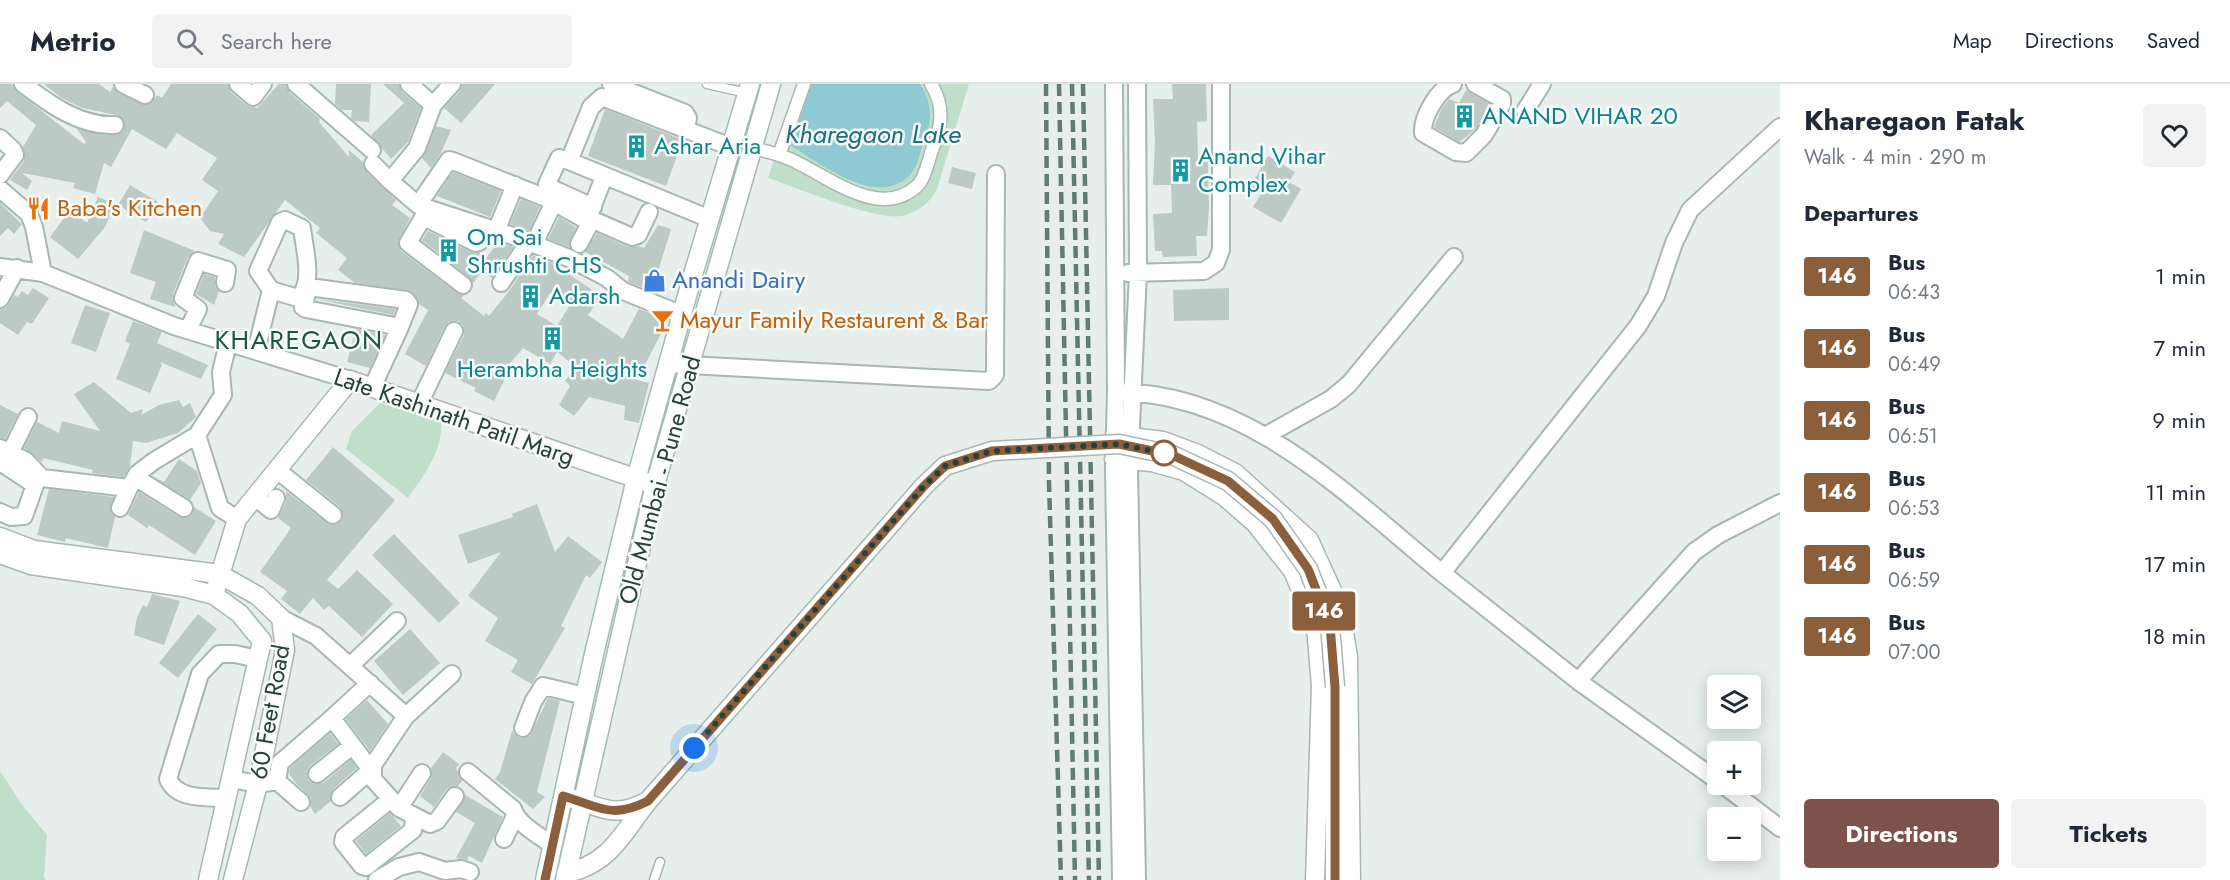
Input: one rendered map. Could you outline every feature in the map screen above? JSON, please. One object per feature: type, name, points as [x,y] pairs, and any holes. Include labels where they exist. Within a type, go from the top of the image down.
[{"type":"street","points":[[23,84],[41,99],[91,124],[115,125]]},
{"type":"street","points":[[123,84],[145,95]]},
{"type":"street","points":[[238,84],[253,97],[263,84]]},
{"type":"street","points":[[296,84],[372,157],[390,181],[423,210],[532,243],[571,259],[607,278],[623,291],[683,315]]},
{"type":"street","points":[[409,84],[433,105]]},
{"type":"street","points":[[390,181],[417,148],[433,105],[452,84]]},
{"type":"street","name":"Old Mumbai - Pune Road","points":[[565,877],[655,485],[690,366],[712,279],[771,84]]},
{"type":"street","points":[[779,155],[804,84]]},
{"type":"street","points":[[752,148],[779,155],[853,192],[882,200],[905,195],[919,185],[942,125],[939,97],[931,84]]},
{"type":"street","points":[[1114,84],[1116,392],[1132,436],[1129,460],[1137,880]]},
{"type":"street","points":[[1121,880],[1129,460],[1132,436],[1138,272],[1137,84]]},
{"type":"street","points":[[1115,274],[1204,270],[1216,263],[1221,250],[1221,84]]},
{"type":"street","points":[[1453,84],[1439,93],[1422,126],[1423,133],[1456,152],[1466,153],[1484,135],[1502,104],[1502,99],[1475,84]]},
{"type":"street","points":[[1525,111],[1542,84]]},
{"type":"street","points":[[569,161],[591,107],[607,88],[685,129],[731,147]]},
{"type":"street","name":"Old Mumbai - Pune Road","points":[[545,880],[636,479],[749,89]]},
{"type":"street","points":[[1442,573],[1638,326],[1656,296],[1682,224],[1690,210],[1780,127]]},
{"type":"street","points":[[0,138],[14,150],[15,155],[2,173]]},
{"type":"street","points":[[593,207],[549,187],[547,184],[559,158],[710,219]]},
{"type":"street","points":[[463,285],[408,243],[449,160],[554,202],[588,223],[579,244]]},
{"type":"street","points":[[670,364],[989,381],[995,375],[996,174]]},
{"type":"street","points":[[604,177],[589,215],[593,220],[632,237],[638,235],[649,212]]},
{"type":"street","points":[[491,229],[516,185]]},
{"type":"street","points":[[0,189],[28,214],[34,227],[43,273]]},
{"type":"street","points":[[501,283],[532,243],[554,202]]},
{"type":"street","points":[[1265,436],[1331,399],[1348,384],[1454,257]]},
{"type":"street","points":[[188,330],[198,309],[183,298],[198,261],[227,270],[225,283]]},
{"type":"street","points":[[0,299],[8,267]]},
{"type":"street","name":"Late Kashinath Patil Marg","points":[[8,267],[43,273],[188,330],[350,380],[655,485]]},
{"type":"street","points":[[372,388],[400,327],[409,304],[407,300],[309,287],[307,290],[304,309],[400,327]]},
{"type":"street","points":[[256,351],[271,291]]},
{"type":"street","points":[[419,404],[454,331]]},
{"type":"street","points":[[120,508],[132,482],[154,460],[197,435],[223,395],[220,372],[228,343]]},
{"type":"street","points":[[1,543],[31,565],[183,587],[214,595],[237,519],[350,380]]},
{"type":"street","points":[[1116,392],[1134,392],[1194,402],[1240,422],[1265,436],[1352,497],[1442,573],[1578,681],[1707,773]]},
{"type":"street","points":[[3,454],[28,417]]},
{"type":"street","points":[[197,435],[220,508],[237,519]]},
{"type":"street","points":[[1132,436],[1198,454],[1235,473],[1309,540],[1340,608],[1348,657],[1351,880]]},
{"type":"street","points":[[565,877],[586,870],[606,856],[648,801],[924,486],[945,466],[992,451],[1119,444],[1172,455],[1228,481],[1273,519],[1308,569],[1330,625],[1335,687],[1335,880]]},
{"type":"street","points":[[3,454],[26,461],[42,478],[132,482],[184,508]]},
{"type":"street","points":[[1,543],[5,514],[24,516],[35,485],[3,454]]},
{"type":"street","points":[[1129,460],[1184,471],[1224,496],[1255,523],[1293,571],[1316,626],[1321,686],[1315,880]]},
{"type":"street","points":[[277,470],[333,515]]},
{"type":"street","points":[[255,497],[271,510],[276,498]]},
{"type":"street","points":[[1578,681],[1694,552],[1718,535],[1780,503]]},
{"type":"street","points":[[1,543],[34,550],[219,574]]},
{"type":"street","name":"60 Feet Road","points":[[219,574],[258,596],[281,618],[285,650],[258,784],[233,880]]},
{"type":"street","name":"60 Feet Road","points":[[207,880],[262,641],[254,627],[214,595]]},
{"type":"street","points":[[281,618],[316,636],[406,716]]},
{"type":"street","points":[[351,665],[397,621]]},
{"type":"street","points":[[226,798],[179,793],[168,779],[200,674],[219,654],[258,658]]},
{"type":"street","points":[[340,797],[371,770],[406,716],[452,674]]},
{"type":"street","points":[[277,781],[280,763],[370,682]]},
{"type":"street","points":[[523,728],[533,702],[543,686],[585,696]]},
{"type":"street","points":[[332,718],[371,770],[373,779],[395,803],[414,817],[430,824],[437,821],[455,796]]},
{"type":"street","points":[[317,774],[352,746]]},
{"type":"street","points":[[468,772],[513,809],[515,816],[552,845]]},
{"type":"street","points":[[414,817],[413,830],[366,867],[362,866],[343,842],[344,837],[395,803],[422,773]]},
{"type":"street","points":[[231,779],[258,784],[277,781]]},
{"type":"street","points":[[277,781],[301,802]]},
{"type":"street","points":[[1736,795],[1780,828]]},
{"type":"street","points":[[563,796],[597,810],[615,812],[632,809],[648,801]]},
{"type":"street","points":[[504,839],[515,816]]},
{"type":"street","points":[[377,880],[399,867],[419,862],[445,871],[461,869],[470,872]]},
{"type":"lane","points":[[707,84],[749,89]]},
{"type":"lane","points":[[654,880],[660,862]]},
{"type":"green space","points":[[798,84],[969,84],[937,189],[928,202],[906,215],[878,214],[859,210],[768,178]]},
{"type":"green space","points":[[380,403],[441,422],[436,453],[408,498],[346,449],[352,431]]},
{"type":"green space","points":[[0,771],[23,806],[47,835],[44,877],[46,880],[0,880]]},
{"type":"water","name":"Kharegaon Lake","points":[[811,84],[920,84],[928,100],[930,121],[918,160],[911,174],[898,184],[883,187],[867,186],[834,172],[791,146]]},
{"type":"building","points":[[0,84],[12,84],[17,92],[84,144],[86,142],[77,129],[115,135],[124,130],[124,120],[116,115],[82,108],[60,97],[44,84],[99,84],[110,92],[113,87],[118,93],[145,105],[151,103],[157,95],[162,98],[171,84],[228,84],[231,92],[246,105],[257,108],[279,84],[286,84],[289,92],[320,119],[319,122],[349,157],[349,150],[363,162],[366,171],[396,200],[392,205],[410,218],[398,242],[401,251],[457,293],[464,295],[461,298],[484,316],[486,313],[489,316],[533,255],[555,264],[552,263],[601,296],[588,315],[623,339],[639,309],[668,320],[637,380],[649,383],[639,423],[624,420],[625,406],[589,397],[574,416],[559,405],[570,386],[565,381],[576,367],[557,352],[550,364],[523,348],[507,367],[510,369],[494,401],[474,391],[476,388],[445,373],[464,335],[463,326],[458,321],[449,322],[445,326],[426,366],[405,354],[428,310],[419,304],[411,291],[355,283],[338,270],[347,258],[316,233],[320,228],[285,200],[244,257],[218,244],[224,234],[210,231],[200,218],[218,191],[202,180],[217,158],[177,133],[166,149],[132,129],[111,167],[104,163],[95,194],[73,188],[75,183],[22,173],[32,181],[27,190],[10,180],[24,161],[23,147],[36,125],[7,101],[0,108]],"holes":[[[550,293],[570,305],[557,326],[537,314]]]},
{"type":"building","points":[[336,84],[371,84],[369,122],[354,121],[351,118],[352,110],[342,110],[335,104]]},
{"type":"building","points":[[383,84],[399,84],[402,92],[421,108],[408,142],[391,159],[371,135],[404,103]]},
{"type":"building","points":[[462,84],[495,84],[461,123],[444,108],[460,91]]},
{"type":"building","name":"Anand Vihar Complex","points":[[1172,84],[1206,84],[1207,121],[1197,122],[1198,158],[1208,159],[1209,209],[1207,236],[1196,236],[1197,256],[1163,257],[1162,251],[1155,251],[1153,214],[1172,213],[1171,185],[1153,185],[1155,142],[1153,99],[1173,99]]},
{"type":"building","name":"ANAND VIHAR 20","points":[[1466,90],[1490,104],[1476,129],[1459,142],[1434,127],[1441,110],[1449,99],[1459,103]]},
{"type":"building","name":"Ashar Aria","points":[[605,109],[683,140],[666,186],[588,156]]},
{"type":"building","points":[[436,126],[451,130],[441,153],[431,168],[422,158]]},
{"type":"building","points":[[1268,156],[1295,172],[1289,182],[1301,189],[1281,223],[1253,207],[1261,194],[1250,187]]},
{"type":"building","points":[[952,167],[976,173],[972,189],[948,183]]},
{"type":"building","points":[[453,172],[501,191],[490,217],[437,196]]},
{"type":"building","points":[[130,185],[158,202],[146,222],[118,205]]},
{"type":"building","points":[[98,197],[115,204],[105,227],[78,259],[50,237],[70,210],[87,223]]},
{"type":"building","points":[[521,199],[540,207],[529,231],[510,224]]},
{"type":"building","points":[[0,203],[22,224],[14,234],[8,228],[0,236]]},
{"type":"building","points":[[559,217],[576,227],[569,247],[548,239]]},
{"type":"building","points":[[658,225],[671,229],[652,291],[628,282],[629,276],[585,252],[597,233],[628,247],[644,248]]},
{"type":"building","points":[[144,230],[195,251],[188,257],[173,294],[175,307],[150,299],[156,282],[130,273]]},
{"type":"building","points":[[428,231],[471,252],[487,257],[498,242],[513,247],[492,278],[482,271],[473,283],[469,277],[422,240]]},
{"type":"building","points":[[204,274],[215,277],[215,286],[219,291],[214,305],[196,294]]},
{"type":"building","points":[[33,288],[49,298],[32,324],[27,322],[18,335],[0,323],[0,309],[6,308],[14,295],[18,297],[22,291],[28,295]]},
{"type":"building","points":[[1229,288],[1229,320],[1174,321],[1173,290]]},
{"type":"building","points":[[316,299],[396,309],[393,315]]},
{"type":"building","points":[[85,305],[110,313],[96,352],[71,343]]},
{"type":"building","points":[[133,321],[162,332],[157,343],[208,365],[201,379],[160,362],[162,365],[150,393],[116,379],[130,344],[125,341]]},
{"type":"building","points":[[356,329],[385,335],[370,368],[347,362]]},
{"type":"building","points":[[94,382],[131,413],[143,409],[141,415],[159,405],[179,400],[183,407],[190,403],[196,417],[178,433],[146,443],[133,441],[130,466],[123,477],[92,473],[93,470],[43,458],[42,462],[24,448],[37,422],[59,433],[62,421],[100,431],[74,394]]},
{"type":"building","points":[[0,405],[18,414],[5,439],[0,438]]},
{"type":"building","points":[[333,447],[395,500],[327,580],[338,589],[357,570],[393,604],[362,637],[329,606],[324,610],[313,598],[300,614],[281,599],[287,591],[260,572],[291,528],[278,518],[286,502],[286,491],[327,523],[336,525],[341,521],[343,516],[340,507],[306,480]]},
{"type":"building","points":[[179,459],[197,471],[201,483],[190,500],[154,477],[164,482]]},
{"type":"building","points":[[49,489],[114,497],[110,508],[115,517],[108,548],[66,538],[65,542],[37,535]]},
{"type":"building","points":[[139,492],[179,517],[189,517],[194,507],[216,521],[195,555],[149,525],[147,528],[128,515]]},
{"type":"building","points":[[537,504],[555,552],[568,536],[602,562],[590,578],[586,575],[561,626],[565,628],[532,684],[511,672],[518,660],[485,641],[498,618],[468,596],[501,552],[468,564],[458,535],[513,517],[512,514]]},
{"type":"building","points":[[394,534],[460,603],[439,623],[372,555]]},
{"type":"building","points":[[152,594],[180,601],[164,645],[134,635],[137,617],[143,605],[147,607]]},
{"type":"building","points":[[198,614],[217,629],[178,678],[159,663]]},
{"type":"building","points":[[410,629],[440,663],[403,695],[374,661]]},
{"type":"building","points":[[548,698],[560,701],[537,792],[545,797],[533,809],[495,779],[500,772],[512,731],[520,738],[530,736]]},
{"type":"building","points":[[367,700],[388,724],[370,751],[346,719]]},
{"type":"building","points":[[330,733],[338,744],[310,766],[307,771],[308,780],[314,784],[323,783],[351,760],[357,768],[333,789],[331,801],[315,814],[310,806],[311,798],[289,774],[290,768]]},
{"type":"building","points":[[443,752],[459,764],[456,768],[462,781],[458,786],[447,789],[434,807],[420,796],[431,778],[431,768]]},
{"type":"building","points":[[465,795],[503,817],[482,863],[469,856],[467,860],[456,858],[475,823],[456,812]]},
{"type":"building","points":[[390,813],[401,826],[366,854],[356,841]]},
{"type":"railway","points":[[1046,84],[1049,483],[1061,880]]},
{"type":"railway","points":[[1059,84],[1075,880]]},
{"type":"railway","points":[[1072,84],[1089,880]]},
{"type":"railway","points":[[1083,84],[1099,880]]},
{"type":"bus line","name":"146","points":[[545,880],[563,796],[597,810],[615,812],[632,809],[648,801],[924,486],[945,466],[992,451],[1119,444],[1172,455],[1228,481],[1273,519],[1308,569],[1330,625],[1335,687],[1335,880]]},
{"type":"place","name":"ANAND VIHAR 20","points":[[1464,116]]},
{"type":"place","name":"Ashar Aria","points":[[636,146]]},
{"type":"place","name":"Anand Vihar Complex","points":[[1180,170]]},
{"type":"place","name":"Baba's Kitchen","points":[[39,208]]},
{"type":"place","name":"Om Sai Shrushti CHS","points":[[449,251]]},
{"type":"place","name":"Anandi Dairy","points":[[654,280]]},
{"type":"place","name":"Adarsh","points":[[531,296]]},
{"type":"place","name":"Mayur Family Restaurent & Bar","points":[[662,320]]},
{"type":"place","name":"Herambha Heights","points":[[552,339]]},
{"type":"district","name":"KHAREGAON","points":[[299,340]]},
{"type":"route","points":[[694,748],[924,486],[945,466],[992,451],[1011,449],[1119,444],[1172,455],[1164,453]]}]
